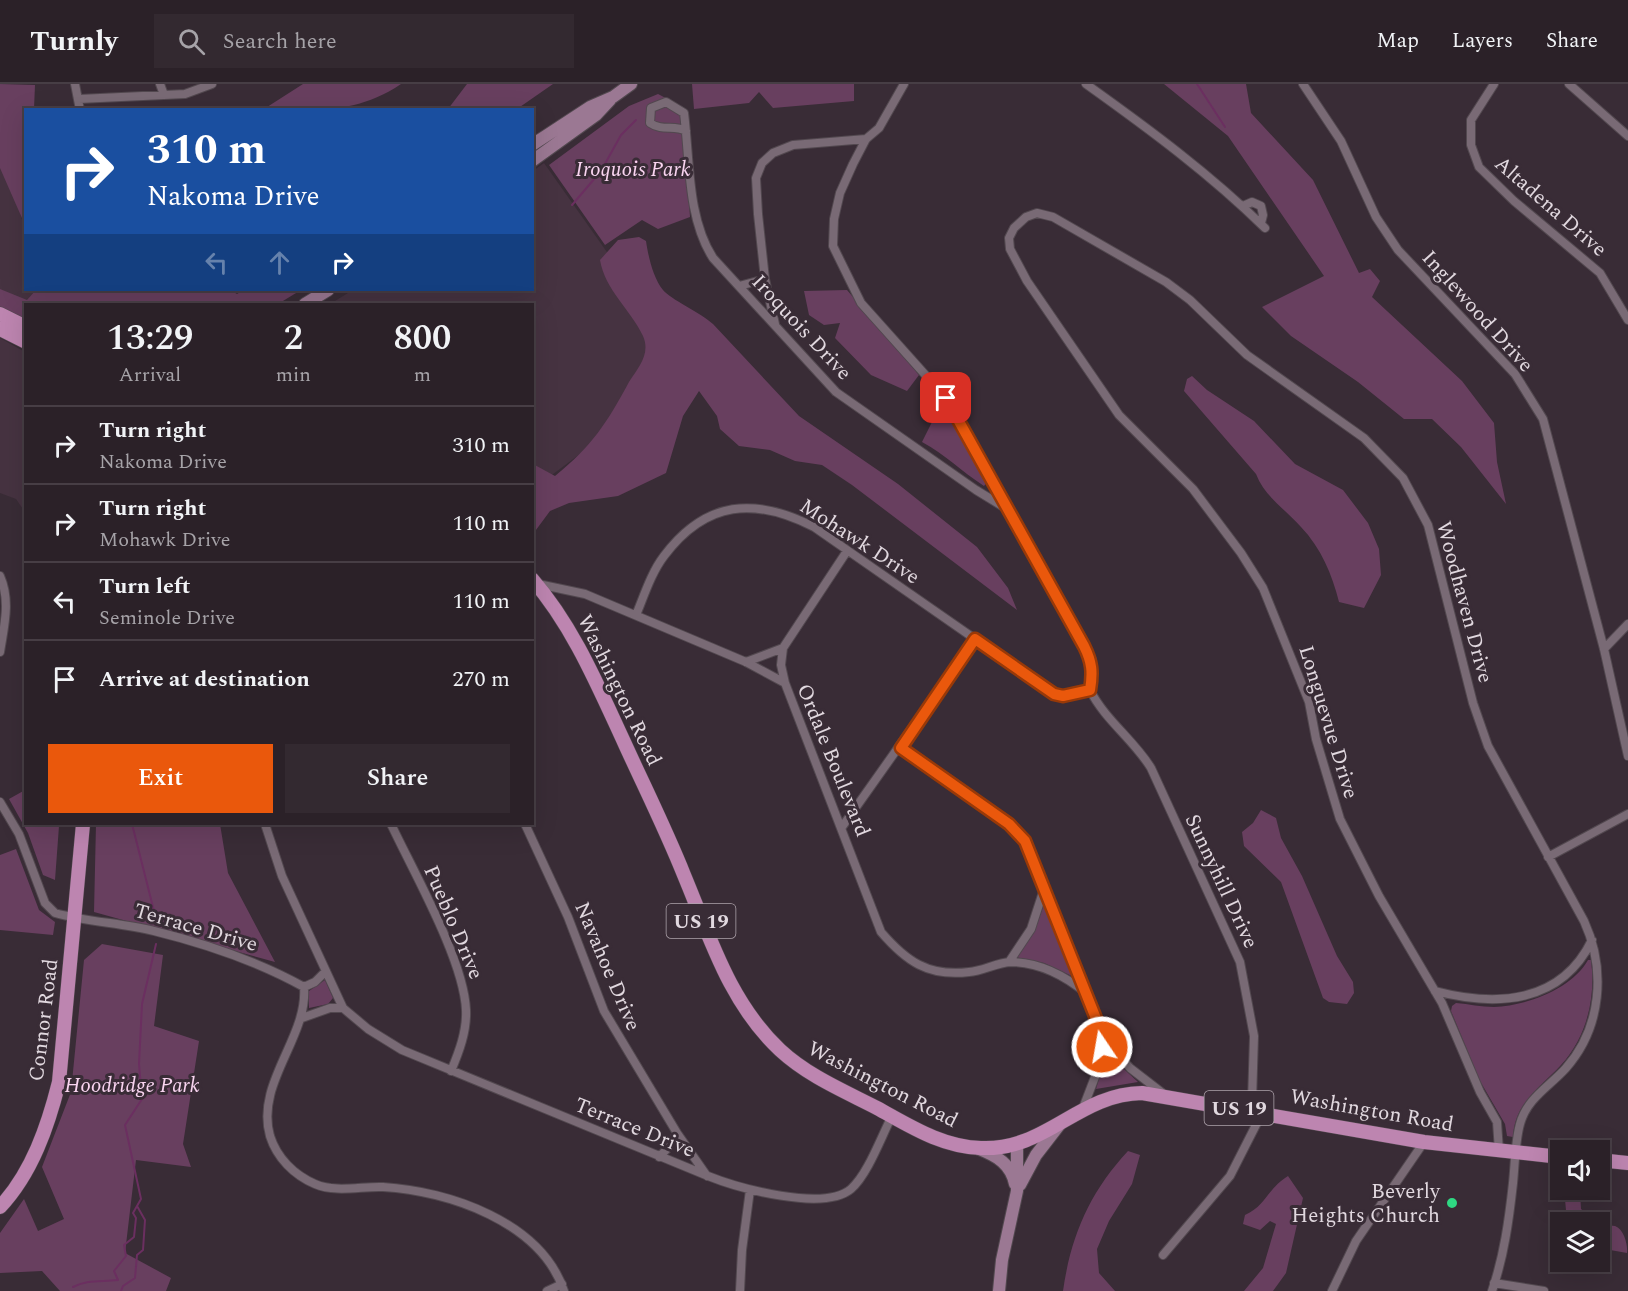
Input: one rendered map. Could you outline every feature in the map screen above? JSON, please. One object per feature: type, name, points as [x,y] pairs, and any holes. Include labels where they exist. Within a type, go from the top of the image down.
[{"type":"main road","points":[[0,314],[24,326]]},
{"type":"main road","points":[[0,329],[24,341]]},
{"type":"main road","name":"Washington Road","points":[[535,581],[586,662],[678,859],[712,948],[752,1019],[781,1051],[802,1068],[936,1139],[978,1148],[1017,1144],[1042,1135],[1083,1108],[1122,1095],[1167,1096],[1424,1142],[1550,1156]]},
{"type":"main road","name":"Connor Road","points":[[0,1207],[36,1152],[50,1116],[59,1082],[83,825]]},
{"type":"main road","points":[[1610,1161],[1628,1163]]},
{"type":"street","points":[[75,84],[80,99],[80,108]]},
{"type":"street","points":[[160,84],[165,95]]},
{"type":"street","points":[[80,99],[185,94],[212,84]]},
{"type":"street","points":[[534,160],[596,115],[613,97],[631,84]]},
{"type":"street","points":[[904,84],[879,128],[866,139],[840,193],[834,219],[833,246],[861,303],[946,398],[1092,660],[1090,690]]},
{"type":"street","points":[[1086,84],[1136,119],[1263,225]]},
{"type":"street","name":"Inglewood Drive","points":[[1303,84],[1341,141],[1376,217],[1398,250],[1515,374],[1543,419],[1604,649],[1628,756]]},
{"type":"street","name":"Altadena Drive","points":[[1494,84],[1471,120],[1471,145],[1479,167],[1514,201],[1600,273],[1628,320]]},
{"type":"street","points":[[1569,84],[1628,136]]},
{"type":"street","points":[[534,144],[590,107],[613,97]]},
{"type":"street","name":"Iroquois Drive","points":[[686,131],[681,128],[656,127],[650,123],[651,108],[666,102],[680,108],[684,113],[686,131],[695,218],[701,240],[713,258],[836,392],[976,490],[1007,509]]},
{"type":"street","points":[[775,324],[765,279],[756,178],[762,163],[773,153],[793,145],[866,139]]},
{"type":"street","name":"Woodhaven Drive","points":[[1026,217],[1037,213],[1053,217],[1166,282],[1191,300],[1246,355],[1364,438],[1403,478],[1428,525],[1473,703],[1488,746],[1592,940],[1598,986],[1591,1022],[1574,1058],[1538,1094],[1525,1112],[1520,1124],[1507,1232],[1493,1287]]},
{"type":"street","name":"Longuevue Drive","points":[[1026,217],[1014,228],[1009,238],[1010,249],[1027,281],[1119,416],[1193,489],[1241,553],[1263,588],[1309,702],[1316,739],[1340,819],[1379,896],[1435,991],[1480,1092],[1497,1122],[1499,1151]]},
{"type":"street","points":[[740,286],[765,279]]},
{"type":"street","points":[[307,303],[326,291]]},
{"type":"street","name":"Mohawk Drive","points":[[636,615],[663,558],[685,532],[716,513],[732,508],[760,506],[788,513],[814,527],[1054,694],[1063,696],[1090,690]]},
{"type":"street","points":[[785,683],[782,665],[783,648],[847,551]]},
{"type":"street","points":[[0,576],[6,597],[7,612],[0,652]]},
{"type":"street","name":"Ordale Boulevard","points":[[535,581],[579,592],[636,615],[746,662],[785,683],[881,932],[897,951],[916,965],[943,972],[969,972],[1009,962],[1042,967],[1068,978],[1086,993]]},
{"type":"street","points":[[1604,649],[1628,624]]},
{"type":"street","points":[[842,827],[901,748],[975,639]]},
{"type":"street","points":[[746,662],[783,648]]},
{"type":"street","name":"Sunnyhill Drive","points":[[1090,690],[1103,710],[1136,747],[1151,768],[1236,952],[1243,972],[1254,1036],[1252,1101],[1256,1129],[1230,1176],[1163,1255]]},
{"type":"street","points":[[901,748],[1018,832],[1031,851],[1099,1026],[1122,1060],[1167,1096]]},
{"type":"street","name":"Terrace Drive","points":[[0,802],[19,834],[49,909],[75,917],[154,931],[213,948],[254,962],[304,987]]},
{"type":"street","points":[[1548,857],[1628,814]]},
{"type":"street","name":"Terrace Drive","points":[[265,825],[282,876],[343,1008],[368,1029],[402,1050],[708,1176],[750,1190],[824,1198],[846,1192],[861,1175],[892,1116]]},
{"type":"street","name":"Pueblo Drive","points":[[391,825],[446,941],[464,991],[465,1032],[451,1071]]},
{"type":"street","name":"Navahoe Drive","points":[[525,825],[568,917],[604,1011],[677,1133],[708,1176]]},
{"type":"street","points":[[1009,962],[1031,929],[1045,886]]},
{"type":"street","points":[[1435,991],[1470,999],[1493,1001],[1527,995],[1548,987],[1571,972],[1581,961],[1592,940]]},
{"type":"street","points":[[326,970],[315,982],[304,987],[305,1003],[302,1018],[271,1092],[268,1113],[270,1134],[277,1153],[295,1173],[317,1185],[344,1189],[382,1187],[426,1192],[485,1212],[511,1227],[535,1247],[563,1288],[547,1291]]},
{"type":"street","points":[[302,1018],[330,1008],[343,1008]]},
{"type":"street","points":[[1083,1108],[1100,1064],[1099,1026]]},
{"type":"street","points":[[1017,1191],[1036,1155],[1060,1124]]},
{"type":"street","points":[[659,1156],[670,1146],[677,1133]]},
{"type":"street","points":[[1332,1291],[1356,1241],[1424,1142]]},
{"type":"street","points":[[999,1291],[1002,1260],[1017,1191],[1017,1144]]},
{"type":"street","points":[[978,1148],[997,1157],[1007,1165],[1017,1191]]},
{"type":"street","points":[[740,1291],[742,1250],[750,1190]]},
{"type":"street","points":[[1493,1287],[1544,1291]]},
{"type":"shaded area","points":[[0,158],[3,159],[24,226],[24,291],[44,291],[24,303],[24,326],[0,314]]},
{"type":"shaded area","points":[[544,163],[691,371],[534,488],[534,303],[332,303],[351,291],[534,291],[534,170]]},
{"type":"shaded area","points":[[0,338],[24,351],[24,511],[16,499],[0,493]]},
{"type":"green space","points":[[0,84],[35,85],[34,108],[24,108],[24,223],[0,168]]},
{"type":"green space","points":[[303,84],[401,84],[368,101],[336,108],[266,108]]},
{"type":"green space","points":[[467,84],[553,84],[518,108],[449,108]]},
{"type":"green space","points":[[692,84],[854,84],[854,101],[773,108],[759,92],[749,103],[694,109]]},
{"type":"green space","points":[[1164,84],[1246,84],[1251,113],[1313,180],[1359,273],[1370,269],[1380,281],[1372,297],[1462,381],[1494,423],[1497,462],[1506,504],[1461,447],[1432,419],[1404,419],[1358,382],[1291,336],[1262,307],[1324,276],[1228,136]]},
{"type":"green space","name":"Iroquois Park","points":[[658,94],[683,107],[690,217],[658,229],[642,220],[605,245],[549,165],[629,106]]},
{"type":"green space","points":[[639,237],[646,241],[654,273],[663,290],[713,324],[799,416],[898,484],[977,547],[1008,588],[1017,610],[852,485],[822,465],[795,461],[770,450],[739,446],[720,429],[717,416],[699,391],[683,416],[666,473],[618,496],[569,503],[550,511],[534,533],[534,465],[555,476],[579,454],[606,422],[644,355],[643,336],[607,281],[600,260],[618,240]]},
{"type":"green space","points":[[0,289],[27,300],[35,291],[232,291],[237,294],[242,291],[299,291],[280,303],[24,303],[24,319],[0,307]]},
{"type":"green space","points":[[847,290],[919,375],[907,391],[871,375],[835,338],[840,323],[824,325],[809,315],[804,291]]},
{"type":"green space","points":[[1192,376],[1207,390],[1254,421],[1295,464],[1343,490],[1368,523],[1379,549],[1381,575],[1364,608],[1339,602],[1333,581],[1314,544],[1301,527],[1270,496],[1256,474],[1184,391],[1187,379]]},
{"type":"green space","points":[[932,390],[943,401],[988,481],[984,486],[922,442],[932,422],[921,405]]},
{"type":"green space","points":[[24,791],[24,825],[59,826],[55,880],[43,875],[28,833],[9,799]]},
{"type":"green space","points":[[1261,810],[1276,818],[1281,838],[1302,876],[1337,956],[1353,982],[1354,993],[1347,1004],[1329,1002],[1323,998],[1281,882],[1244,846],[1242,832],[1253,823]]},
{"type":"green space","points":[[96,825],[220,825],[228,873],[275,962],[94,912]]},
{"type":"green space","points":[[16,849],[39,910],[55,922],[53,935],[0,930],[0,855]]},
{"type":"green space","points":[[1046,898],[1076,978],[1044,963],[1015,957],[1035,930]]},
{"type":"green space","name":"Hoodridge Park","points":[[102,944],[163,955],[154,1026],[199,1041],[183,1144],[191,1167],[136,1160],[125,1253],[171,1278],[166,1291],[60,1291],[42,1271],[0,1273],[0,1233],[24,1199],[38,1231],[64,1219],[42,1167],[71,1092],[84,960]]},
{"type":"green space","points":[[1588,960],[1591,960],[1592,974],[1591,1002],[1583,1029],[1570,1054],[1530,1096],[1518,1114],[1513,1137],[1507,1136],[1505,1124],[1480,1081],[1451,1011],[1452,1006],[1456,1003],[1484,1007],[1507,1006],[1534,999],[1560,987],[1581,970]]},
{"type":"green space","points":[[325,980],[333,998],[328,1004],[309,1008],[309,991]]},
{"type":"green space","points":[[1113,1059],[1138,1082],[1096,1089],[1104,1062]]},
{"type":"green space","points":[[1128,1151],[1140,1155],[1132,1184],[1109,1221],[1097,1249],[1099,1273],[1115,1291],[1063,1291],[1071,1251],[1084,1215],[1103,1182]]},
{"type":"green space","points":[[1288,1176],[1303,1198],[1286,1273],[1273,1291],[1244,1291],[1263,1268],[1276,1224],[1270,1221],[1260,1230],[1243,1224],[1245,1215],[1258,1207],[1275,1186]]},
{"type":"green space","points":[[1565,1200],[1580,1200],[1581,1209],[1585,1212],[1566,1212]]},
{"type":"green space","points":[[1610,1226],[1621,1230],[1626,1242],[1627,1253],[1610,1250]]},
{"type":"waterway","points":[[1197,84],[1225,127]]},
{"type":"waterway","points":[[572,205],[601,171],[621,135],[636,120]]},
{"type":"waterway","points":[[132,825],[155,915]]},
{"type":"waterway","points":[[121,1291],[123,1286],[135,1278],[137,1255],[143,1250],[145,1220],[137,1206],[141,1199],[125,1125],[142,1099],[139,1064],[142,1004],[156,944]]},
{"type":"waterway","points":[[73,1287],[90,1282],[118,1280],[114,1271],[126,1256],[124,1245],[134,1237],[136,1218],[133,1213],[137,1206]]},
{"type":"place","name":"Beverly Heights Church","points":[[1452,1203]]},
{"type":"route","points":[[946,398],[1092,660],[1093,674],[1090,690],[1071,696],[1054,694],[975,639],[901,748],[1009,824],[1025,841],[1031,851],[1099,1026],[1102,1047]]}]
